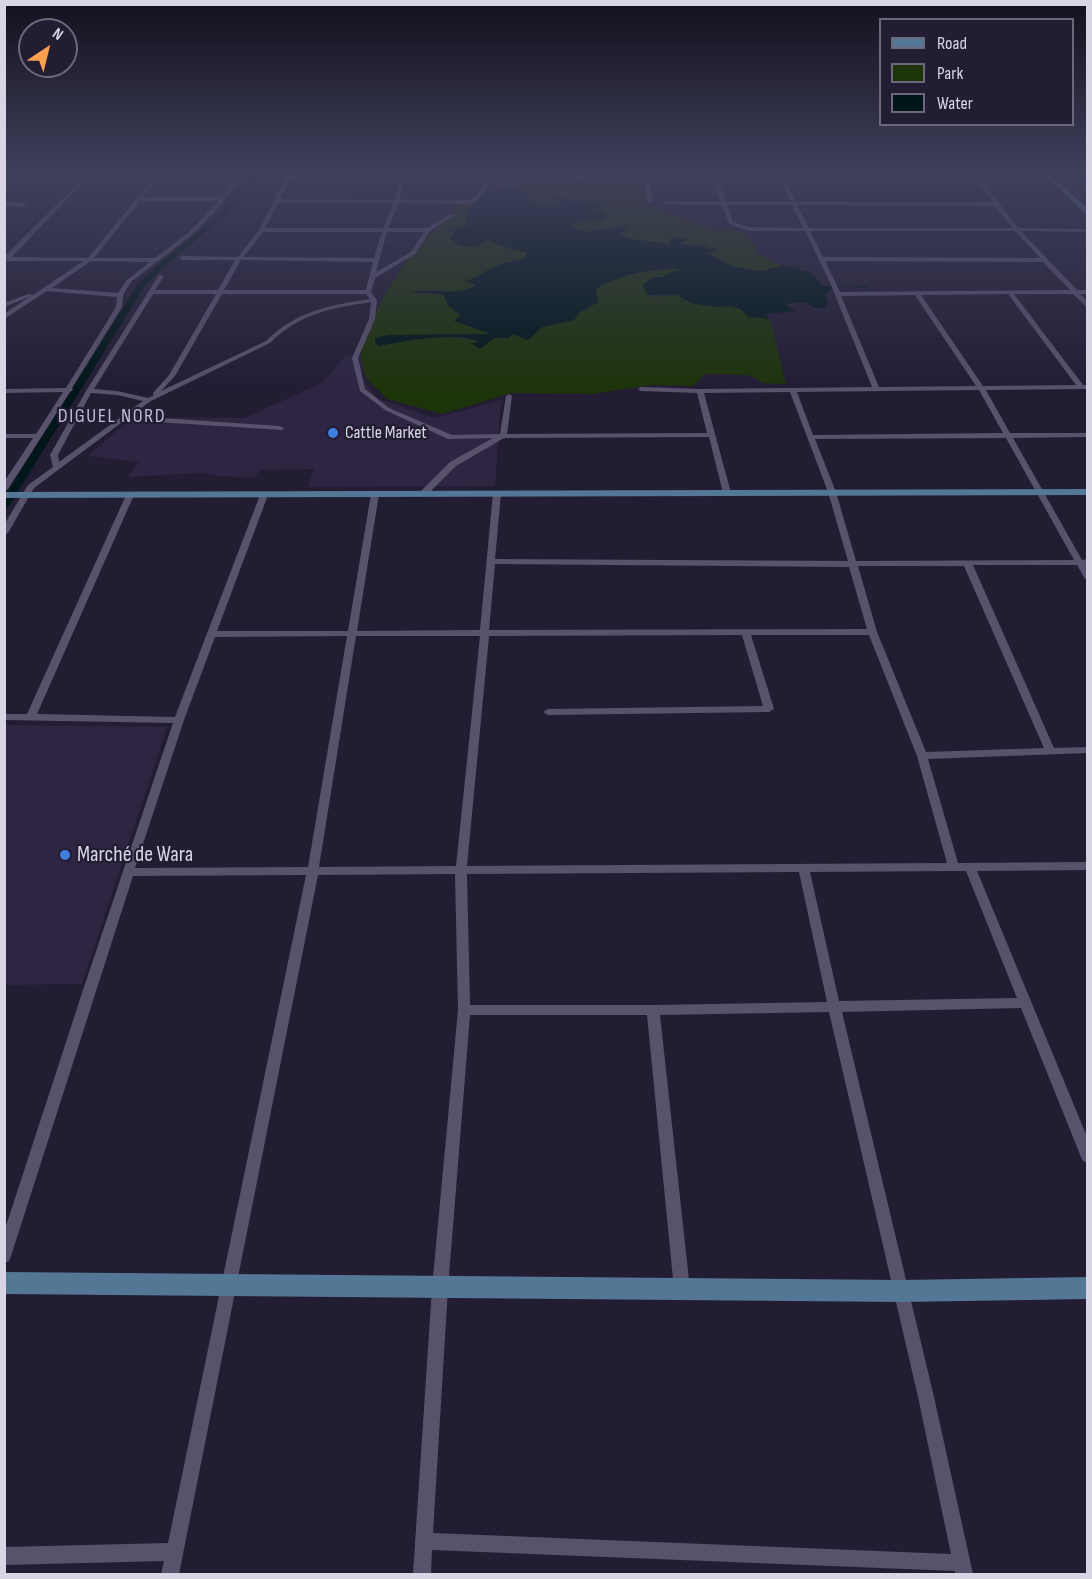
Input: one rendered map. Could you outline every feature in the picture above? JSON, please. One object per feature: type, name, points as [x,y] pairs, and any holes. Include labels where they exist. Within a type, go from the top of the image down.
[{"type":"street","points":[[6,259],[20,245]]},
{"type":"street","points":[[4,317],[89,260],[102,245]]},
{"type":"street","points":[[175,245],[140,270],[120,295],[120,307],[69,390],[37,436],[5,493],[24,495],[264,495],[1088,492]]},
{"type":"street","points":[[149,400],[172,376],[239,260],[250,245]]},
{"type":"street","points":[[381,245],[368,292],[374,300],[372,319],[355,358],[362,390],[387,410],[451,438],[710,435]]},
{"type":"street","points":[[371,278],[412,253],[418,245]]},
{"type":"street","points":[[813,245],[837,294],[876,388]]},
{"type":"street","points":[[1031,245],[1088,306]]},
{"type":"street","points":[[182,258],[376,260]]},
{"type":"street","points":[[6,259],[154,260]]},
{"type":"street","points":[[820,259],[1045,260]]},
{"type":"street","points":[[57,468],[54,455],[89,391],[161,276]]},
{"type":"street","points":[[4,304],[48,289],[120,295]]},
{"type":"street","points":[[151,292],[368,292]]},
{"type":"street","points":[[837,294],[1088,292]]},
{"type":"street","points":[[918,293],[981,388],[1083,562],[1088,577]]},
{"type":"street","points":[[1010,293],[1084,387]]},
{"type":"street","points":[[4,296],[29,296]]},
{"type":"street","points":[[4,533],[24,495],[31,487],[149,400],[260,346],[277,331],[296,320],[323,309],[374,300]]},
{"type":"street","points":[[641,389],[700,391],[1084,387]]},
{"type":"street","points":[[792,389],[832,492],[872,632],[922,756],[954,867]]},
{"type":"street","points":[[4,391],[69,390]]},
{"type":"street","points":[[89,391],[117,393],[149,400]]},
{"type":"street","points":[[700,391],[727,493]]},
{"type":"street","points":[[503,436],[510,396]]},
{"type":"street","points":[[123,418],[280,428]]},
{"type":"street","points":[[810,437],[1088,435]]},
{"type":"street","points":[[4,436],[37,436]]},
{"type":"street","points":[[423,494],[453,464],[503,436]]},
{"type":"street","points":[[422,1575],[440,1288],[464,1010],[461,869],[497,493]]},
{"type":"street","points":[[170,1575],[313,870],[375,494]]},
{"type":"street","points":[[31,717],[130,495]]},
{"type":"street","points":[[4,1256],[179,720],[264,495]]},
{"type":"street","points":[[491,561],[851,564],[1083,562]]},
{"type":"street","points":[[968,564],[1050,750]]},
{"type":"street","points":[[211,634],[872,632]]},
{"type":"street","points":[[548,712],[769,709],[746,634]]},
{"type":"street","points":[[4,717],[179,720]]},
{"type":"street","points":[[922,756],[1088,750]]},
{"type":"street","points":[[128,872],[461,869],[804,870],[1088,866]]},
{"type":"street","points":[[970,867],[1088,1157]]},
{"type":"street","points":[[424,1541],[963,1569],[902,1291],[832,1005],[804,870]]},
{"type":"street","points":[[464,1010],[653,1011],[832,1005],[1026,1004]]},
{"type":"street","points":[[653,1011],[682,1289]]},
{"type":"street","points":[[4,1282],[902,1291],[1088,1288]]},
{"type":"street","points":[[4,1556],[175,1552]]},
{"type":"shaded area","points":[[346,355],[361,356],[362,378],[378,399],[435,418],[501,400],[495,486],[308,487],[314,469],[260,470],[254,478],[201,473],[127,477],[139,462],[88,456],[133,417],[245,418],[323,382]]},
{"type":"shaded area","name":"Marché de Wara","points":[[4,725],[167,727],[82,984],[5,985]]},
{"type":"green space","points":[[420,245],[459,245],[470,247],[500,245],[527,252],[526,258],[500,265],[466,280],[477,285],[468,289],[452,292],[421,290],[413,292],[444,295],[448,305],[461,316],[455,321],[491,334],[381,336],[383,345],[392,342],[447,337],[481,343],[474,343],[477,345],[495,337],[508,338],[513,334],[528,340],[542,327],[574,320],[578,313],[598,302],[596,289],[604,282],[628,274],[677,268],[682,271],[652,277],[652,297],[677,295],[691,303],[717,307],[730,306],[770,319],[786,384],[764,383],[749,375],[704,374],[694,386],[652,385],[592,394],[511,393],[442,414],[387,399],[366,378],[361,359],[362,338],[393,280]]},
{"type":"green space","points":[[702,245],[754,245],[757,253],[782,266],[761,271],[731,266],[706,252],[714,248],[704,248]]},
{"type":"water","points":[[458,245],[479,245],[469,247]]},
{"type":"water","points":[[499,245],[706,245],[704,248],[718,249],[707,253],[731,266],[761,271],[782,266],[798,267],[801,271],[808,271],[823,286],[863,286],[877,290],[857,287],[835,288],[825,294],[828,303],[825,307],[814,308],[805,302],[788,303],[786,305],[796,311],[765,314],[770,319],[749,317],[739,308],[730,306],[717,307],[691,303],[677,295],[647,295],[643,285],[652,277],[663,277],[670,272],[682,270],[651,270],[603,284],[596,289],[598,302],[579,313],[574,320],[542,327],[528,340],[513,334],[508,338],[494,339],[480,349],[471,343],[480,342],[459,337],[430,338],[379,346],[375,343],[375,338],[389,335],[491,334],[454,321],[460,315],[448,305],[444,295],[426,292],[409,293],[418,291],[451,292],[468,289],[476,285],[465,281],[496,266],[525,258],[527,252]]},
{"type":"waterway","points":[[4,506],[141,286],[165,261],[186,245]]},
{"type":"place","name":"Cattle Market","points":[[333,433]]},
{"type":"place","name":"Marché de Wara","points":[[65,855]]},
{"type":"district","name":"DIGUEL NORD","points":[[112,417]]}]
